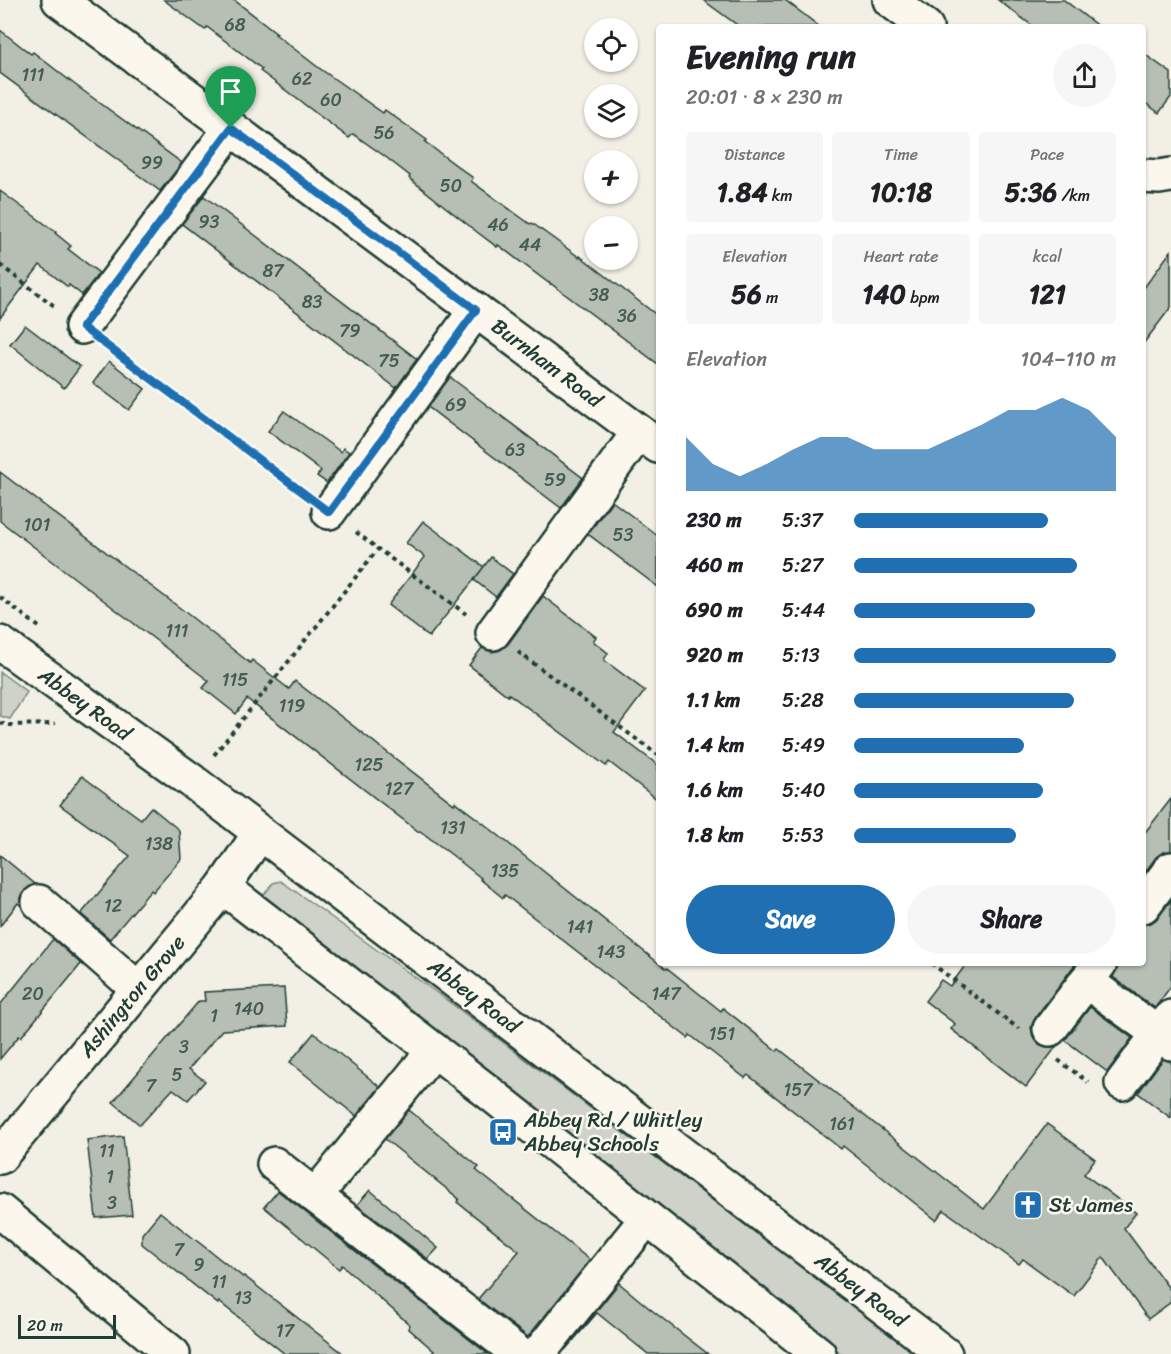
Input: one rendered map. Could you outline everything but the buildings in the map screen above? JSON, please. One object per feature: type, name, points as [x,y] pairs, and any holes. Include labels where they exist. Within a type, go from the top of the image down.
[{"type":"street","name":"Burnham Road","points":[[59,0],[649,439]]},
{"type":"street","points":[[890,0],[922,24]]},
{"type":"street","points":[[82,327],[231,128]]},
{"type":"street","points":[[1146,176],[1171,175]]},
{"type":"street","points":[[329,512],[476,310]]},
{"type":"street","points":[[493,633],[649,439]]},
{"type":"street","name":"Abbey Road","points":[[0,643],[260,833],[945,1354]]},
{"type":"street","name":"Ashington Grove","points":[[0,1157],[223,887],[260,833]]},
{"type":"street","points":[[1146,902],[1171,869]]},
{"type":"street","points":[[223,887],[434,1050],[819,1354]]},
{"type":"street","points":[[39,902],[138,989]]},
{"type":"street","points":[[1042,1040],[1093,972],[1167,1031],[1122,1083]]},
{"type":"street","points":[[315,1196],[434,1050]]},
{"type":"street","points":[[274,1164],[519,1354]]},
{"type":"street","points":[[0,1211],[173,1354]]},
{"type":"street","points":[[538,1354],[647,1218]]},
{"type":"path","points":[[0,265],[378,549],[656,754]]},
{"type":"path","points":[[192,782],[378,549]]},
{"type":"path","points":[[935,966],[1042,1040],[1088,1082]]},
{"type":"shaded area","points":[[0,672],[27,692],[10,719],[0,716]]},
{"type":"shaded area","points":[[281,881],[448,1001],[917,1354],[842,1354],[264,903],[263,896],[273,883]]},
{"type":"place","name":"Abbey Rd / Whitley Abbey Schools","points":[[503,1132]]},
{"type":"place","name":"St James","points":[[1028,1205]]},
{"type":"route","points":[[231,128],[476,310],[329,512],[82,327],[231,128]]}]
